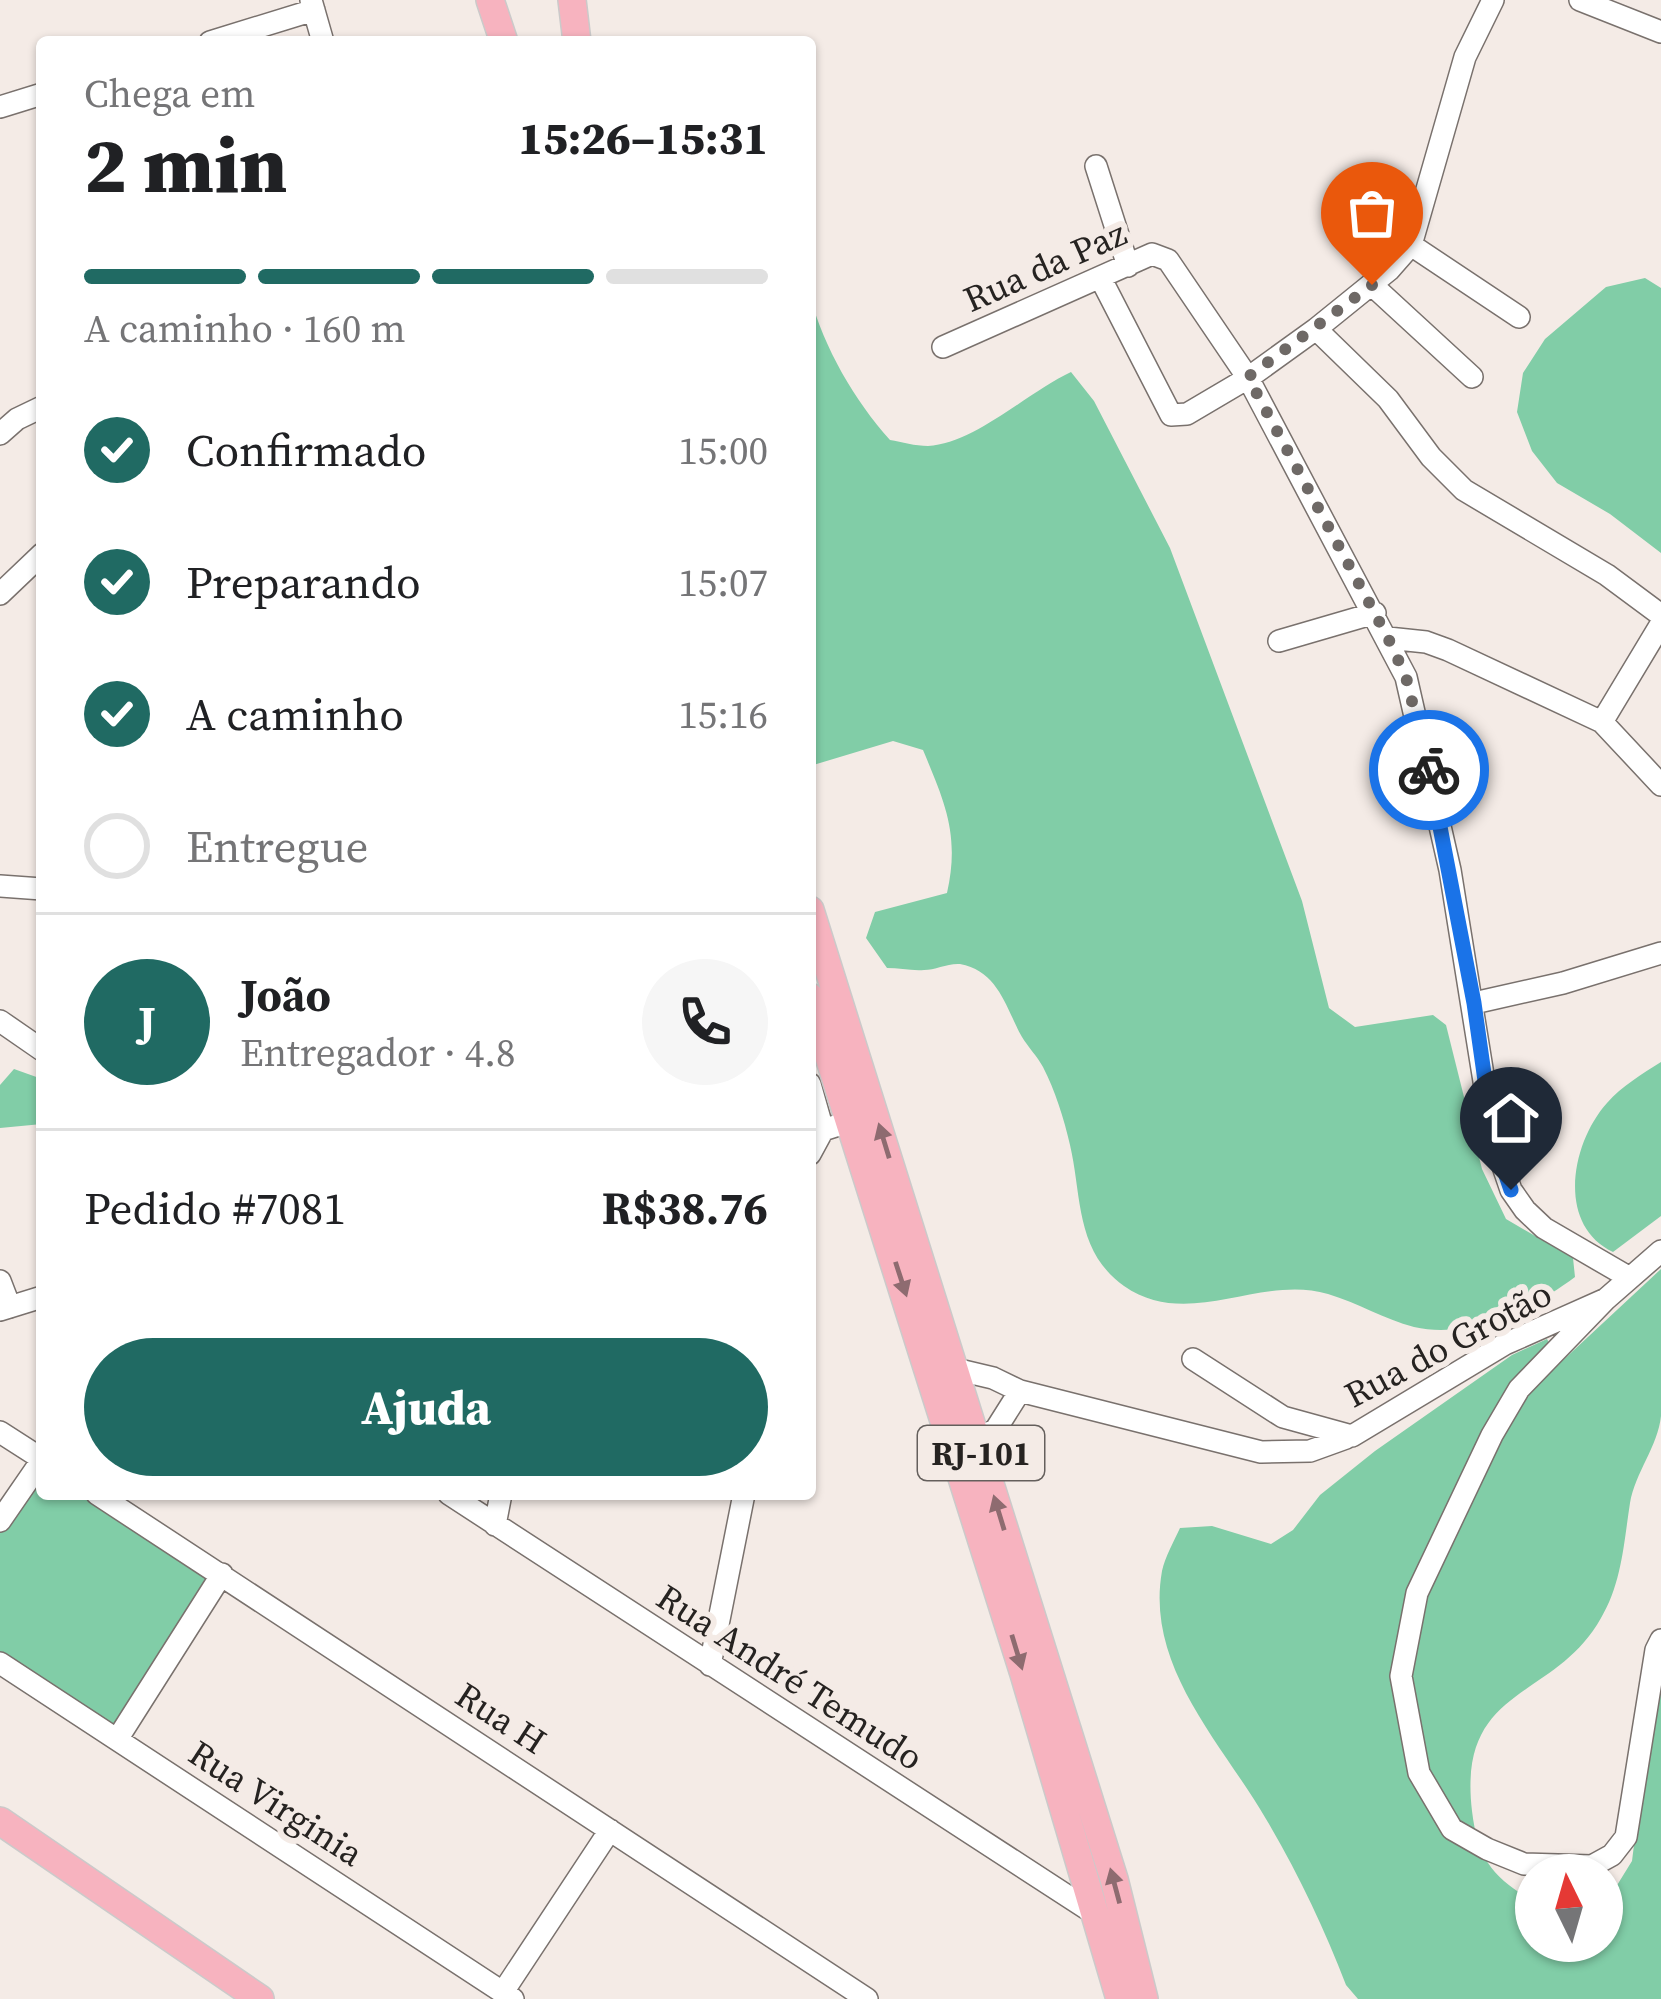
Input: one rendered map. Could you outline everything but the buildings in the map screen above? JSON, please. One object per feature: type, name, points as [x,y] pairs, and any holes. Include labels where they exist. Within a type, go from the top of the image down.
[{"type":"main road","points":[[490,0],[502,36]]},
{"type":"main road","points":[[572,0],[576,36]]},
{"type":"main road","name":"RJ-101","points":[[816,929],[1114,1879],[1144,1999]]},
{"type":"main road","name":"RJ-101","points":[[818,1051],[837,1125],[1024,1674],[1120,1999]]},
{"type":"main road","points":[[0,1821],[260,1999]]},
{"type":"street","points":[[1101,279],[1171,415],[1187,414],[1316,329],[1372,285],[1411,245],[1465,57],[1493,0]]},
{"type":"street","points":[[1580,0],[1661,32]]},
{"type":"street","points":[[227,36],[312,5],[321,36]]},
{"type":"street","points":[[0,107],[36,96]]},
{"type":"street","points":[[1096,166],[1128,266]]},
{"type":"street","points":[[1411,245],[1519,317]]},
{"type":"street","name":"Rua da Paz","points":[[944,347],[1152,254],[1168,260],[1248,377],[1388,638],[1416,712],[1474,1003],[1493,1137],[1511,1190],[1544,1228],[1630,1278]]},
{"type":"street","points":[[1372,285],[1472,377]]},
{"type":"street","points":[[1316,329],[1388,399],[1431,457],[1464,490],[1607,574],[1661,615]]},
{"type":"street","points":[[6,422],[36,410]]},
{"type":"street","points":[[0,594],[36,560]]},
{"type":"street","points":[[1279,641],[1375,613]]},
{"type":"street","points":[[1602,722],[1661,624]]},
{"type":"street","points":[[1388,638],[1448,650],[1602,722],[1661,785]]},
{"type":"street","points":[[0,886],[36,889]]},
{"type":"street","points":[[1474,1003],[1564,983],[1661,952]]},
{"type":"street","points":[[0,1022],[36,1046]]},
{"type":"street","points":[[816,1093],[837,1125],[816,1148]]},
{"type":"street","name":"Rua do Grotão","points":[[1193,1359],[1283,1417],[1352,1436],[1505,1344],[1606,1299],[1661,1251]]},
{"type":"street","points":[[0,1281],[5,1309],[36,1299]]},
{"type":"street","points":[[1606,1299],[1520,1389],[1492,1435],[1417,1593],[1402,1676],[1419,1773],[1452,1829],[1524,1864],[1592,1866],[1612,1855],[1626,1837],[1661,1640]]},
{"type":"street","points":[[955,1369],[1020,1391],[1261,1452],[1310,1451],[1352,1436]]},
{"type":"street","points":[[977,1441],[996,1429],[1020,1391]]},
{"type":"street","points":[[0,1432],[36,1455]]},
{"type":"street","points":[[0,1521],[36,1468]]},
{"type":"street","name":"Rua H","points":[[106,1500],[867,1999]]},
{"type":"street","name":"Rua André Temudo","points":[[458,1500],[1095,1914]]},
{"type":"street","points":[[495,1525],[500,1500]]},
{"type":"street","points":[[710,1665],[743,1500]]},
{"type":"street","points":[[118,1738],[222,1574]]},
{"type":"street","name":"Rua Virginia","points":[[0,1664],[508,1996]]},
{"type":"street","points":[[508,1996],[610,1830]]},
{"type":"green space","points":[[1645,278],[1661,288],[1661,553],[1610,514],[1557,483],[1532,451],[1517,412],[1523,373],[1545,339],[1606,287]]},
{"type":"green space","points":[[816,314],[842,373],[890,440],[928,446],[946,443],[982,427],[1071,372],[1094,401],[1170,548],[1302,901],[1329,1008],[1355,1027],[1433,1015],[1446,1025],[1482,1169],[1506,1219],[1573,1258],[1575,1277],[1499,1319],[1435,1330],[1403,1324],[1328,1294],[1302,1290],[1174,1303],[1124,1286],[1108,1272],[1089,1239],[1070,1145],[1051,1085],[993,983],[960,964],[924,970],[887,968],[866,938],[875,912],[947,893],[951,872],[951,836],[944,803],[923,750],[893,741],[816,764]]},
{"type":"green space","points":[[1661,1062],[1661,1216],[1613,1252],[1583,1223],[1575,1182],[1578,1161],[1607,1103]]},
{"type":"green space","points":[[14,1069],[36,1077],[36,1125],[0,1128],[0,1085]]},
{"type":"green space","points":[[1661,1269],[1661,1416],[1633,1492],[1614,1591],[1581,1645],[1513,1698],[1479,1739],[1471,1770],[1472,1811],[1490,1866],[1515,1889],[1515,1962],[1623,1962],[1623,1876],[1632,1861],[1647,1741],[1661,1692],[1661,1999],[1358,1999],[1346,1985],[1278,1839],[1176,1672],[1160,1606],[1167,1555],[1180,1528],[1212,1526],[1271,1544],[1293,1530],[1320,1495],[1375,1451],[1512,1355],[1547,1339],[1560,1363]]},
{"type":"green space","points":[[36,1469],[36,1500],[106,1500],[222,1574],[118,1738],[0,1663],[0,1521]]},
{"type":"way so far","points":[[1372,285],[1248,377],[1406,677],[1429,770]]},
{"type":"route","points":[[1429,770],[1474,1003],[1493,1137],[1511,1190]]}]
